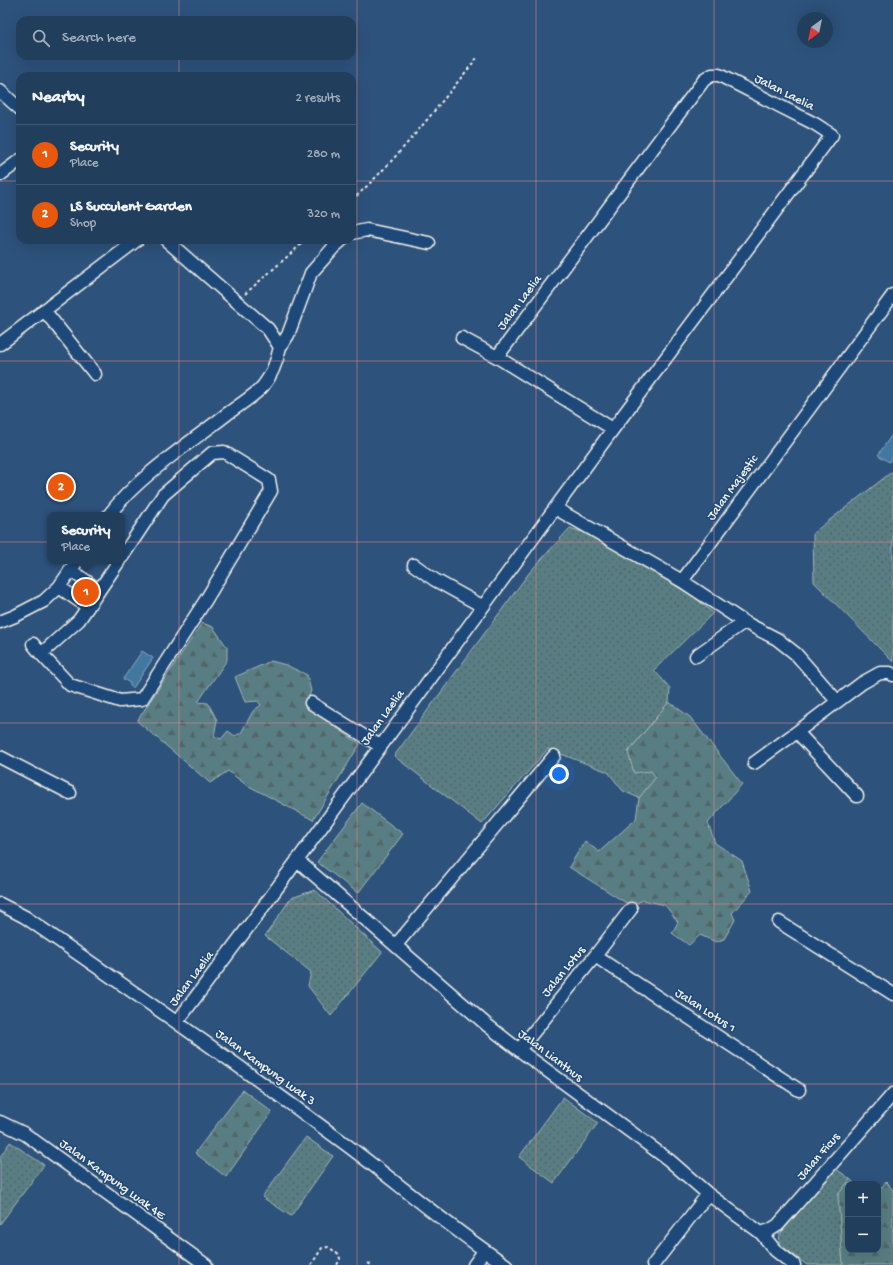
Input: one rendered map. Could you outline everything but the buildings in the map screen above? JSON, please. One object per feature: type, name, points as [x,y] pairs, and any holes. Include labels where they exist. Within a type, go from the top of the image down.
[{"type":"street","name":"Jalan Laelia","points":[[177,1022],[482,606],[832,136],[815,124],[719,75],[712,75],[704,80],[497,358]]},
{"type":"street","points":[[0,91],[16,105]]},
{"type":"street","points":[[0,175],[16,163]]},
{"type":"street","points":[[356,232],[366,230],[429,244]]},
{"type":"street","points":[[0,344],[132,244]]},
{"type":"street","points":[[171,244],[268,329],[280,347]]},
{"type":"street","points":[[111,512],[133,488],[158,467],[263,387],[275,367],[280,347],[288,335],[311,273],[337,244]]},
{"type":"street","name":"Jalan Majestic","points":[[682,581],[893,296]]},
{"type":"street","points":[[44,310],[95,374]]},
{"type":"street","points":[[462,338],[613,429]]},
{"type":"street","points":[[33,644],[70,685],[120,701],[142,698],[207,598],[271,491],[269,480],[224,452],[212,454],[163,495],[125,552]]},
{"type":"street","points":[[555,508],[682,581],[744,622],[777,639],[796,654],[837,701]]},
{"type":"street","points":[[41,654],[79,620],[117,564]]},
{"type":"street","points":[[414,565],[435,580],[482,606]]},
{"type":"street","points":[[0,622],[16,616],[44,601],[58,587],[74,566],[99,590]]},
{"type":"street","points":[[58,587],[88,607]]},
{"type":"street","points":[[696,656],[744,622]]},
{"type":"street","points":[[754,762],[862,683],[880,673],[890,673],[893,675]]},
{"type":"street","points":[[311,703],[380,746]]},
{"type":"street","points":[[797,732],[857,796]]},
{"type":"street","points":[[396,945],[554,756]]},
{"type":"street","points":[[0,757],[70,793]]},
{"type":"street","name":"Jalan Lianthus","points":[[297,860],[487,1025],[669,1160],[708,1194],[761,1233],[775,1250],[794,1265]]},
{"type":"street","name":"Jalan Kampung Luak 3","points":[[0,904],[25,917],[177,1022],[345,1144],[484,1251],[506,1265]]},
{"type":"street","name":"Jalan Lotus","points":[[519,1050],[631,909]]},
{"type":"street","points":[[779,922],[893,994]]},
{"type":"street","name":"Jalan Lotus 1","points":[[595,956],[799,1090]]},
{"type":"street","name":"Jalan Ficus","points":[[761,1233],[778,1225],[893,1094]]},
{"type":"street","name":"Jalan Kampung Luak 4E","points":[[0,1122],[25,1134],[206,1265]]},
{"type":"street","points":[[653,1265],[708,1194]]},
{"type":"street","points":[[474,1265],[484,1251]]},
{"type":"path","points":[[356,197],[366,188],[418,131],[477,58]]},
{"type":"path","points":[[237,301],[301,244]]},
{"type":"path","points":[[311,1265],[322,1248],[328,1247],[339,1254],[340,1259],[338,1265]]},
{"type":"green space","points":[[893,471],[893,662],[814,582],[813,533]]},
{"type":"green space","points":[[570,528],[588,534],[693,596],[713,613],[654,670],[670,688],[669,702],[628,752],[656,777],[639,798],[623,791],[608,772],[548,749],[482,824],[394,756],[529,573]]},
{"type":"green space","points":[[202,623],[213,627],[227,647],[227,660],[198,702],[208,703],[217,720],[214,736],[221,739],[228,731],[235,736],[241,733],[253,711],[261,705],[258,701],[245,702],[235,677],[271,661],[286,665],[307,675],[311,691],[305,706],[360,744],[313,820],[245,784],[228,771],[210,783],[137,721]]},
{"type":"green space","points":[[669,702],[690,717],[742,784],[708,823],[715,843],[742,861],[752,891],[732,913],[735,920],[724,939],[716,942],[700,935],[689,945],[672,933],[678,922],[665,905],[643,900],[631,906],[569,867],[585,841],[599,852],[636,819],[639,798],[656,777],[651,771],[634,773],[628,752]]},
{"type":"green space","points":[[362,803],[403,834],[358,893],[317,862]]},
{"type":"green space","points":[[315,890],[382,952],[331,1016],[308,986],[311,972],[265,936],[291,898]]},
{"type":"green space","points":[[243,1090],[272,1112],[226,1177],[195,1153]]},
{"type":"green space","points":[[563,1097],[598,1123],[554,1183],[519,1157]]},
{"type":"green space","points":[[306,1137],[333,1156],[291,1216],[262,1197]]},
{"type":"green space","points":[[10,1142],[44,1165],[0,1224],[0,1157]]},
{"type":"green space","points":[[835,1168],[850,1179],[848,1181],[845,1181],[845,1186],[838,1195],[843,1265],[807,1265],[779,1244],[780,1234]]},
{"type":"green space","points":[[886,1182],[893,1190],[893,1265],[843,1265],[838,1195],[845,1186],[845,1253],[881,1253],[881,1188]]},
{"type":"water","points":[[893,433],[893,456],[889,462],[878,455]]},
{"type":"water","points":[[142,651],[153,658],[133,688],[130,686],[130,683],[123,679]]},
{"type":"place","name":"LS Succulent Garden","points":[[61,487]]},
{"type":"place","name":"Security","points":[[86,592]]}]
